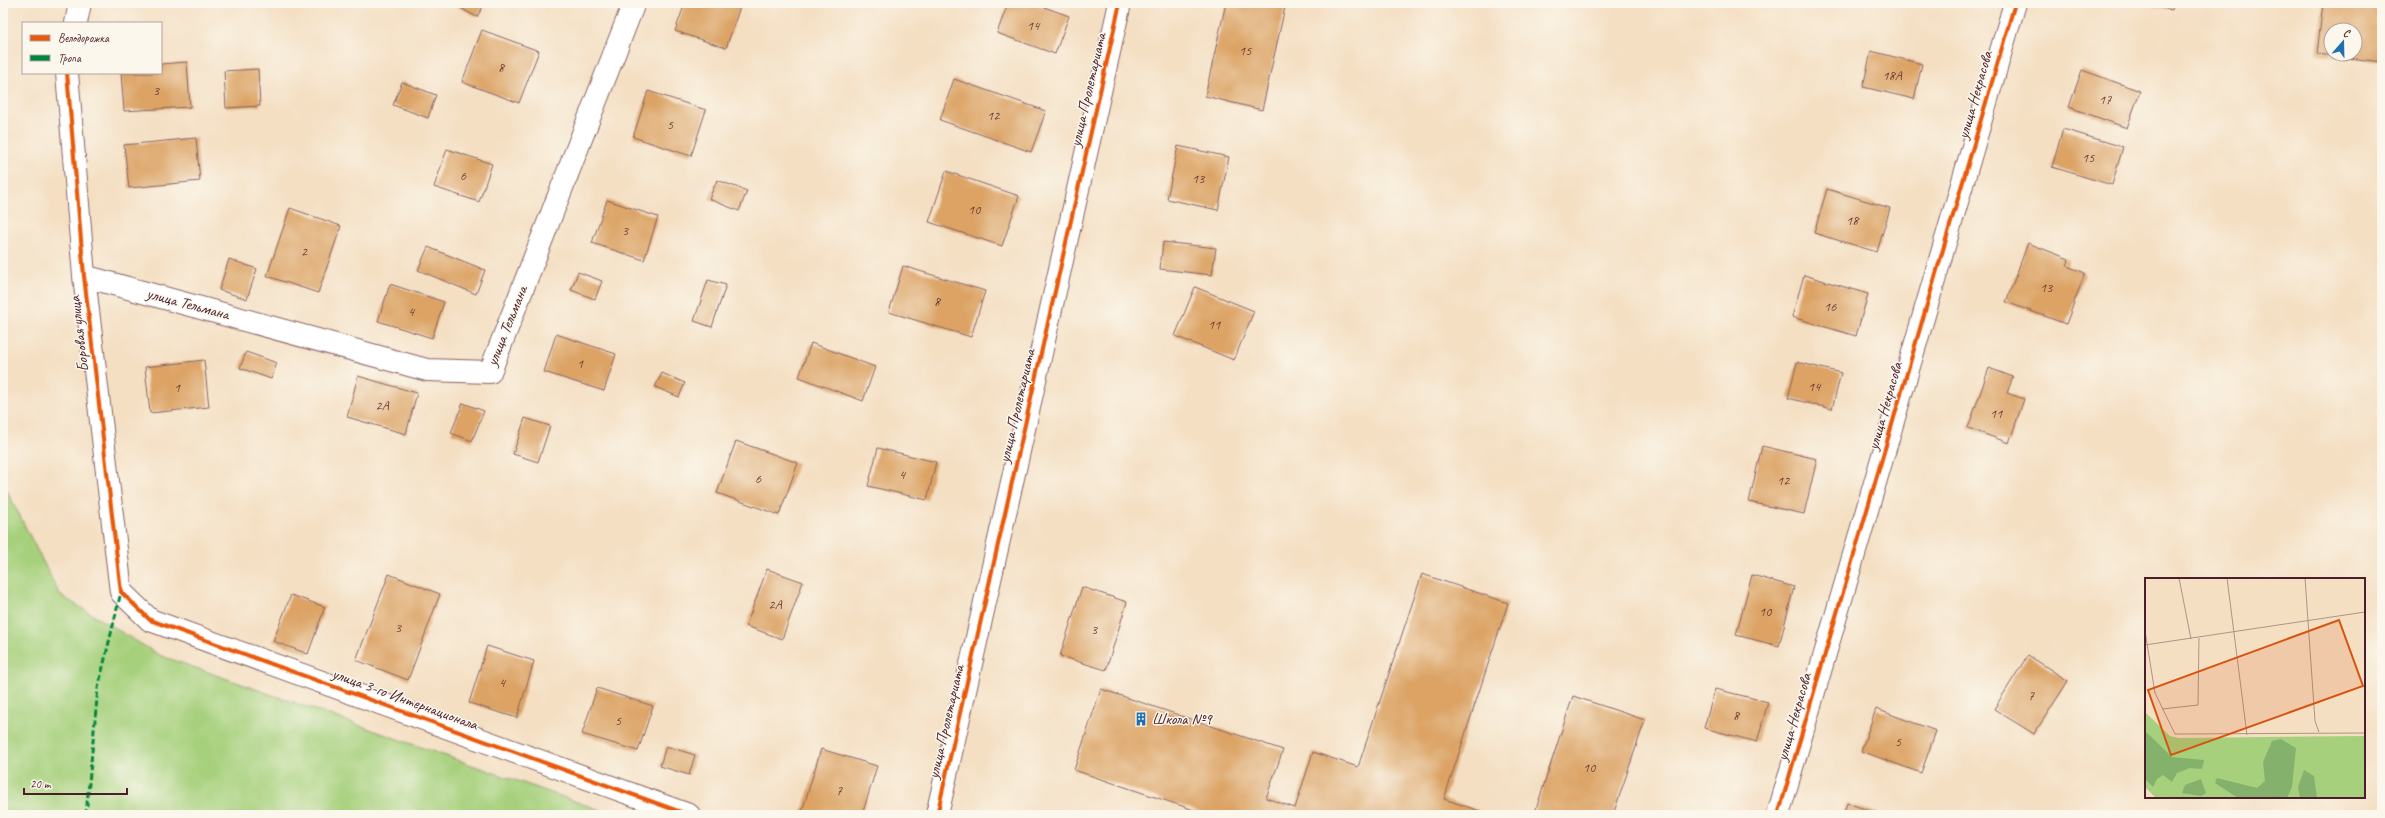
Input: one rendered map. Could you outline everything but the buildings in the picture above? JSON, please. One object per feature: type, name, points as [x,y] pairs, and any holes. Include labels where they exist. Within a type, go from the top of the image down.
[{"type":"street","points":[[76,22],[80,3]]},
{"type":"street","name":"улица Тельмана","points":[[84,276],[427,370],[490,372],[634,3]]},
{"type":"street","name":"улица Пролетариата","points":[[937,815],[1120,3]]},
{"type":"street","name":"улица Некрасова","points":[[1778,815],[2015,3]]},
{"type":"street","name":"Боровая улица","points":[[67,74],[84,276],[121,592]]},
{"type":"street","name":"улица 3-го Интернационала","points":[[121,592],[150,620],[689,815]]},
{"type":"green space","points":[[3,483],[60,595],[159,655],[614,815],[3,815]]},
{"type":"marked path","points":[[86,815],[98,688],[121,592]]},
{"type":"cycle path","points":[[937,815],[1120,3]]},
{"type":"cycle path","points":[[1778,815],[2015,3]]},
{"type":"cycle path","points":[[67,74],[84,276],[121,592],[150,620],[689,815]]},
{"type":"place","name":"Школа №9","points":[[1141,719]]}]
